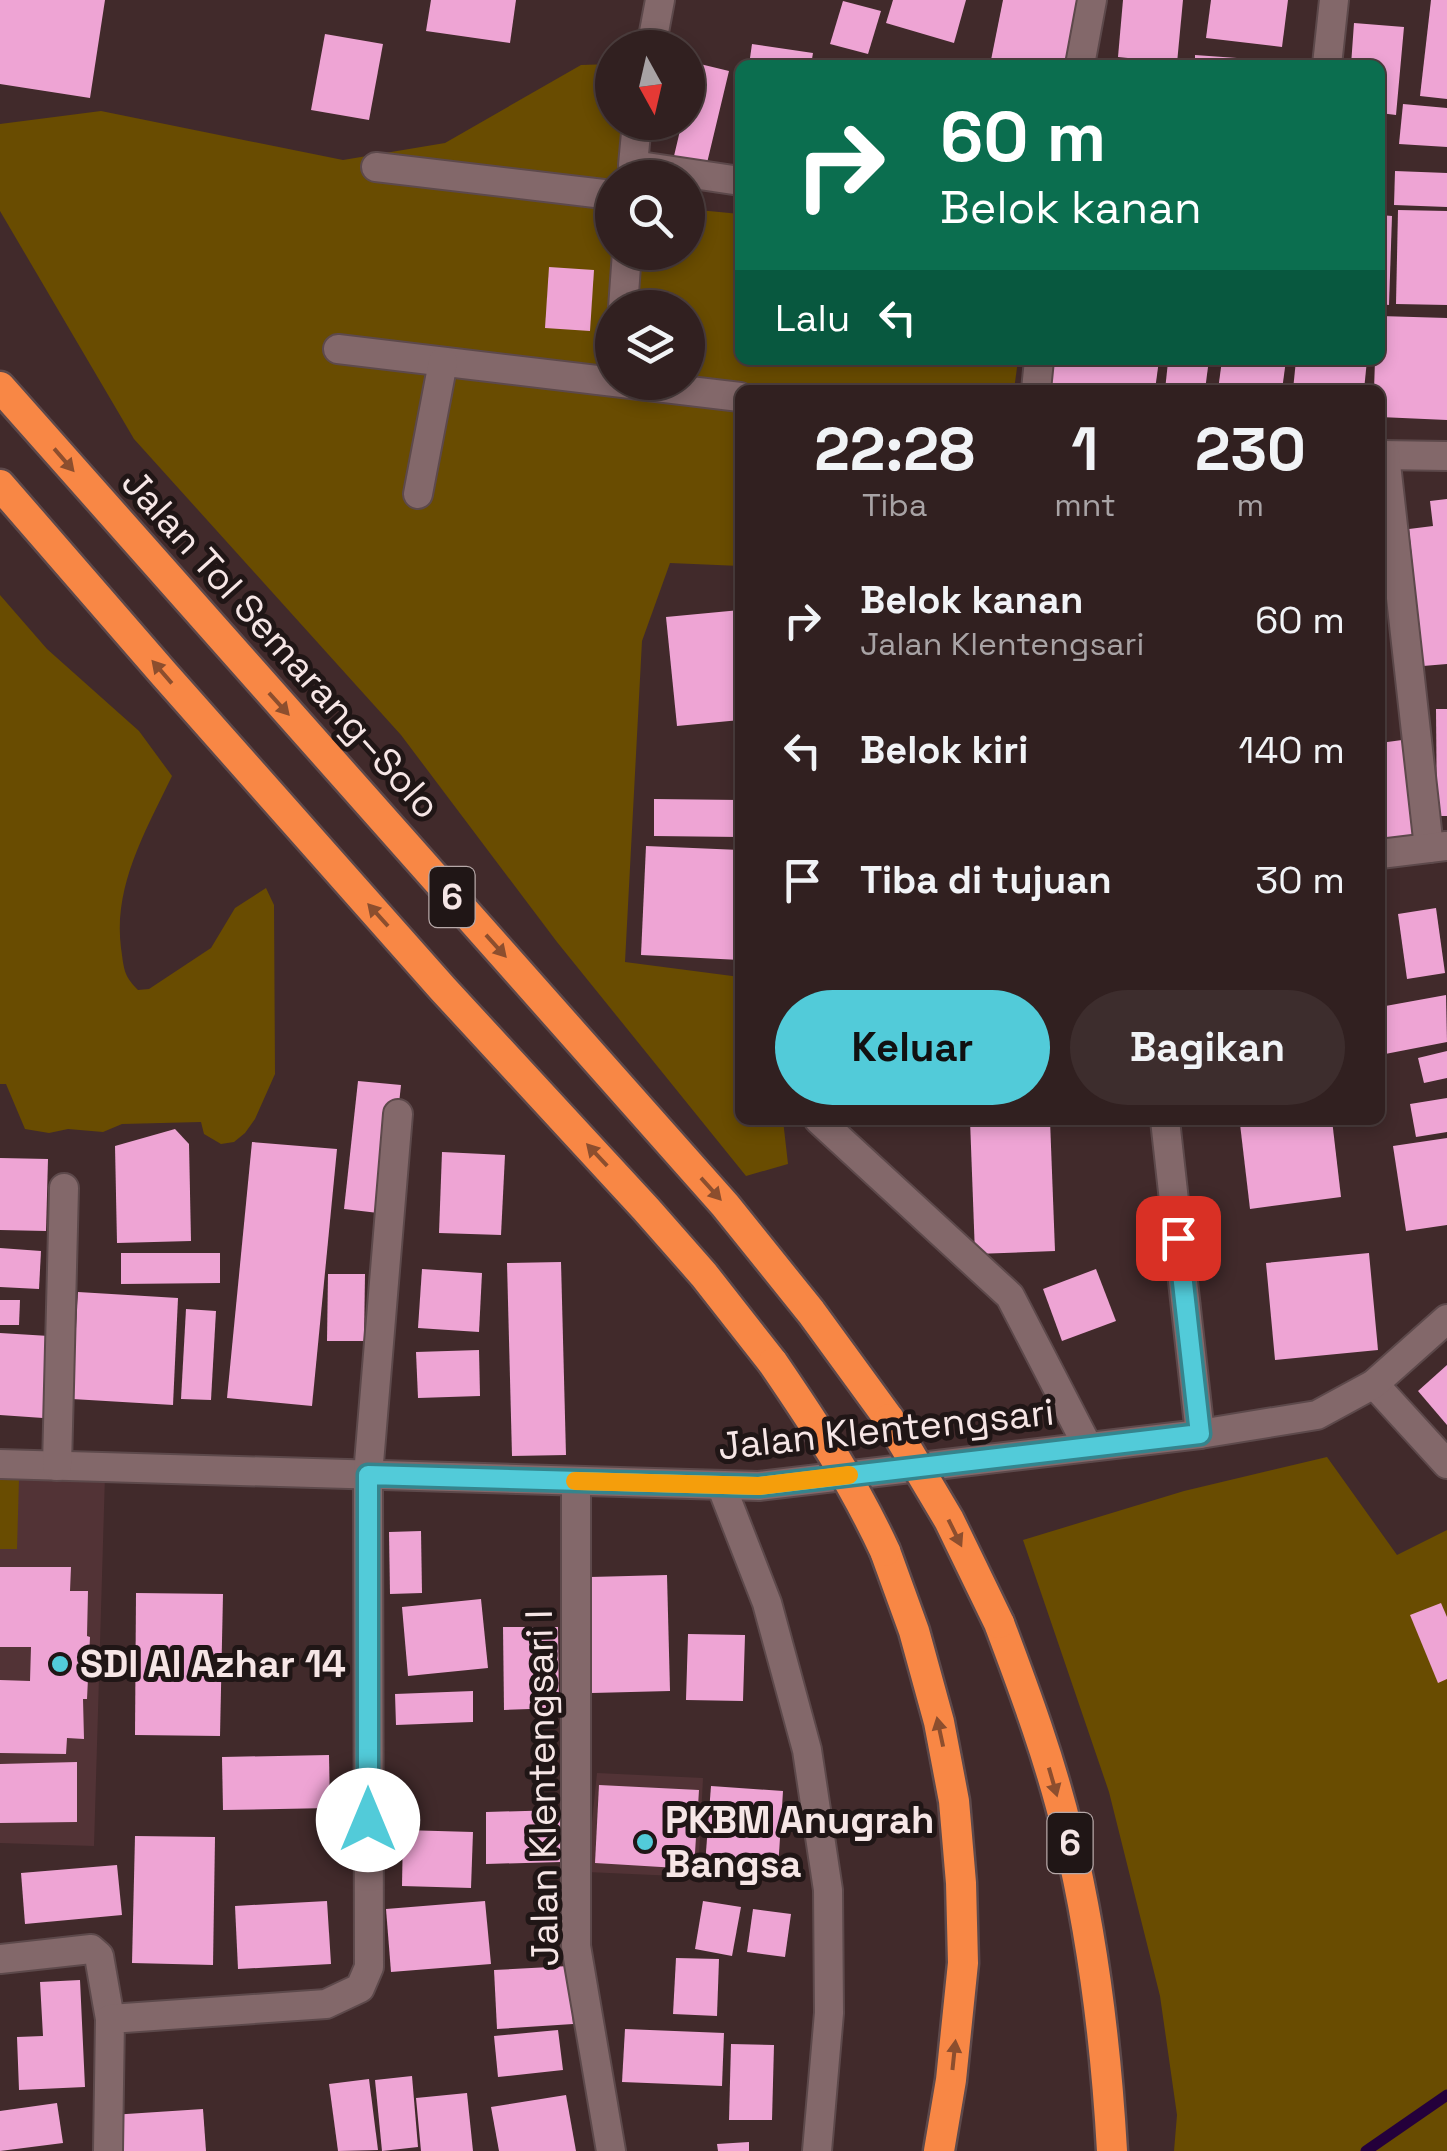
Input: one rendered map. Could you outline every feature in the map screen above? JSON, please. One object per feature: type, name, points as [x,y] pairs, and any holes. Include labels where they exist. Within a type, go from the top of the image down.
[{"type":"highway","name":"Jalan Tol Semarang–Solo","points":[[0,387],[725,1205],[811,1312],[889,1419],[949,1520],[999,1623],[1037,1727],[1068,1832],[1092,1952],[1112,2151]]},
{"type":"highway","name":"6","points":[[0,485],[443,989],[704,1275],[772,1363],[826,1441],[864,1506],[886,1551],[914,1630],[954,1801],[964,1964],[951,2080],[938,2151]]},
{"type":"street","points":[[654,30],[660,0]]},
{"type":"street","points":[[1081,60],[1092,0]]},
{"type":"street","points":[[1328,60],[1334,0]]},
{"type":"street","points":[[376,167],[595,192]]},
{"type":"street","points":[[705,177],[735,180]]},
{"type":"street","points":[[338,349],[595,380]]},
{"type":"street","points":[[418,494],[444,362]]},
{"type":"street","points":[[705,393],[735,396]]},
{"type":"street","points":[[1385,455],[1447,456]]},
{"type":"street","points":[[1385,469],[1438,847],[1385,853]]},
{"type":"street","points":[[110,2019],[326,2004],[360,1988],[368,1967],[368,1475],[398,1114]]},
{"type":"street","points":[[825,1125],[1010,1296],[1088,1447]]},
{"type":"street","points":[[1166,1125],[1200,1434]]},
{"type":"street","points":[[57,1466],[64,1188]]},
{"type":"street","name":"Jalan Klentengsari","points":[[0,1464],[759,1486],[1200,1434],[1317,1415],[1374,1384],[1447,1320]]},
{"type":"street","points":[[1374,1384],[1447,1464]]},
{"type":"street","name":"Jalan Klentengsari I","points":[[576,1481],[576,1946],[611,2151]]},
{"type":"street","points":[[721,1485],[767,1603],[808,1750],[828,1890],[830,2013],[817,2151]]},
{"type":"street","points":[[0,1959],[91,1949],[99,1956],[110,2019],[108,2151]]},
{"type":"shaded area","points":[[581,65],[595,65],[595,140],[640,140],[639,160],[595,160],[595,270],[705,270],[705,211],[735,214],[735,365],[1017,365],[1015,385],[735,385],[735,566],[670,563],[642,641],[625,962],[735,976],[735,1125],[784,1125],[788,1164],[746,1176],[557,942],[401,735],[134,439],[0,211],[0,124],[101,111],[343,160],[445,143]]},
{"type":"shaded area","points":[[0,595],[47,649],[139,731],[172,776],[134,859],[122,903],[121,948],[125,971],[133,985],[138,990],[149,989],[211,948],[235,908],[266,888],[274,905],[275,1074],[255,1119],[234,1142],[221,1144],[204,1134],[201,1122],[122,1124],[103,1132],[68,1129],[49,1133],[25,1129],[6,1084],[0,1084]]},
{"type":"shaded area","points":[[1327,1457],[1397,1555],[1447,1530],[1447,2151],[1174,2151],[1177,2115],[1160,1996],[1109,1792],[1023,1540],[1184,1491]]},
{"type":"shaded area","points":[[0,1473],[105,1475],[94,1846],[0,1843]]},
{"type":"shaded area","points":[[0,1478],[19,1479],[17,1549],[0,1549]]},
{"type":"shaded area","name":"PKBM Anugrah Bangsa","points":[[597,1773],[703,1778],[698,1877],[587,1872]]},
{"type":"building","points":[[0,0],[105,0],[90,98],[0,84]]},
{"type":"building","points":[[431,0],[516,0],[510,43],[426,31]]},
{"type":"building","points":[[893,0],[966,0],[954,43],[886,23]]},
{"type":"building","points":[[1003,0],[1087,0],[1074,60],[991,60]]},
{"type":"building","points":[[1123,0],[1183,0],[1177,60],[1118,57]]},
{"type":"building","points":[[1211,0],[1288,0],[1282,47],[1206,38]]},
{"type":"building","points":[[1431,0],[1447,0],[1447,99],[1420,96]]},
{"type":"building","points":[[843,1],[881,11],[868,54],[830,44]]},
{"type":"building","points":[[1354,23],[1404,27],[1396,115],[1385,114],[1385,60],[1351,60]]},
{"type":"building","points":[[325,34],[383,44],[369,120],[311,110]]},
{"type":"building","points":[[752,44],[813,53],[812,60],[750,60]]},
{"type":"building","points":[[1195,55],[1264,60],[1195,60]]},
{"type":"building","points":[[705,65],[729,71],[707,163],[674,156],[678,140],[705,140]]},
{"type":"building","points":[[1403,104],[1447,108],[1447,147],[1399,144]]},
{"type":"building","points":[[1395,171],[1447,173],[1447,207],[1394,205]]},
{"type":"building","points":[[1398,210],[1447,211],[1447,305],[1396,304]]},
{"type":"building","points":[[1385,215],[1392,216],[1389,305],[1385,305]]},
{"type":"building","points":[[549,267],[594,270],[590,331],[545,328]]},
{"type":"building","points":[[1385,316],[1447,318],[1447,420],[1385,417],[1385,385],[1374,385],[1375,365],[1385,365]]},
{"type":"building","points":[[1048,365],[1158,365],[1156,385],[1046,385]]},
{"type":"building","points":[[1168,365],[1208,367],[1206,385],[1166,385]]},
{"type":"building","points":[[1221,365],[1285,365],[1283,385],[1219,385]]},
{"type":"building","points":[[1296,365],[1366,365],[1364,385],[1294,385]]},
{"type":"building","points":[[1447,499],[1447,664],[1423,666],[1409,529],[1433,526],[1430,501]]},
{"type":"building","points":[[735,610],[735,720],[677,726],[666,617]]},
{"type":"building","points":[[1436,709],[1447,709],[1447,816],[1437,816]]},
{"type":"building","points":[[1402,740],[1417,834],[1385,839],[1385,742]]},
{"type":"building","points":[[654,799],[735,800],[735,837],[654,836]]},
{"type":"building","points":[[646,846],[735,850],[735,960],[641,955]]},
{"type":"building","points":[[1436,908],[1445,973],[1407,979],[1398,914]]},
{"type":"building","points":[[1446,995],[1447,1042],[1385,1054],[1385,1006]]},
{"type":"building","points":[[1447,1051],[1447,1078],[1424,1083],[1418,1058]]},
{"type":"building","points":[[358,1081],[401,1085],[387,1214],[344,1209]]},
{"type":"building","points":[[1447,1098],[1447,1132],[1416,1137],[1410,1104]]},
{"type":"building","points":[[970,1125],[1050,1125],[1055,1251],[975,1254]]},
{"type":"building","points":[[1240,1125],[1333,1125],[1341,1197],[1250,1209]]},
{"type":"building","points":[[175,1129],[189,1144],[191,1241],[117,1243],[115,1146]]},
{"type":"building","points":[[1447,1138],[1447,1225],[1406,1231],[1393,1146]]},
{"type":"building","points":[[252,1142],[337,1149],[312,1406],[227,1398]]},
{"type":"building","points":[[442,1152],[505,1155],[501,1235],[439,1233]]},
{"type":"building","points":[[0,1158],[48,1159],[46,1231],[0,1230]]},
{"type":"building","points":[[0,1248],[41,1251],[39,1289],[0,1287]]},
{"type":"building","points":[[121,1253],[220,1253],[220,1283],[121,1284]]},
{"type":"building","points":[[1369,1253],[1378,1350],[1275,1360],[1266,1263]]},
{"type":"building","points":[[561,1262],[566,1455],[512,1456],[507,1263]]},
{"type":"building","points":[[422,1269],[482,1273],[479,1332],[418,1328]]},
{"type":"building","points":[[1096,1269],[1116,1321],[1062,1341],[1043,1289]]},
{"type":"building","points":[[328,1274],[365,1274],[364,1341],[327,1341]]},
{"type":"building","points":[[78,1292],[178,1298],[173,1405],[72,1399]]},
{"type":"building","points":[[0,1300],[20,1300],[19,1325],[0,1325]]},
{"type":"building","points":[[186,1309],[216,1311],[211,1400],[181,1399]]},
{"type":"building","points":[[0,1333],[49,1336],[43,1418],[0,1415]]},
{"type":"building","points":[[479,1350],[480,1396],[418,1398],[416,1352]]},
{"type":"building","points":[[1447,1365],[1447,1425],[1418,1391]]},
{"type":"building","points":[[421,1531],[422,1593],[390,1594],[389,1532]]},
{"type":"building","name":"SDI Al Azhar 14","points":[[0,1567],[71,1567],[70,1591],[88,1591],[90,1637],[87,1699],[83,1699],[84,1739],[67,1738],[66,1754],[0,1753],[0,1680],[30,1681],[31,1647],[0,1647]]},
{"type":"building","points":[[667,1575],[670,1691],[592,1693],[590,1577]]},
{"type":"building","points":[[136,1593],[223,1594],[220,1736],[135,1735]]},
{"type":"building","points":[[481,1599],[488,1668],[408,1676],[402,1607]]},
{"type":"building","points":[[1441,1603],[1447,1617],[1447,1679],[1438,1683],[1410,1615]]},
{"type":"building","points":[[503,1627],[558,1627],[559,1708],[504,1710]]},
{"type":"building","points":[[688,1634],[745,1635],[743,1701],[686,1700]]},
{"type":"building","points":[[473,1691],[473,1722],[396,1725],[395,1694]]},
{"type":"building","points":[[329,1755],[330,1808],[223,1810],[222,1757]]},
{"type":"building","points":[[77,1762],[77,1822],[0,1823],[0,1764]]},
{"type":"building","name":"PKBM Anugrah Bangsa","points":[[599,1785],[699,1790],[694,1869],[595,1863]]},
{"type":"building","points":[[711,1786],[783,1791],[778,1869],[705,1865]]},
{"type":"building","points":[[560,1810],[561,1862],[486,1864],[486,1812]]},
{"type":"building","points":[[403,1830],[473,1832],[471,1888],[402,1886]]},
{"type":"building","points":[[135,1836],[215,1837],[213,1965],[132,1963]]},
{"type":"building","points":[[117,1865],[122,1915],[25,1924],[21,1873]]},
{"type":"building","points":[[327,1901],[331,1964],[238,1969],[235,1906]]},
{"type":"building","points":[[485,1901],[491,1964],[391,1972],[386,1909]]},
{"type":"building","points":[[703,1901],[741,1907],[732,1956],[695,1949]]},
{"type":"building","points":[[753,1909],[791,1914],[785,1957],[747,1952]]},
{"type":"building","points":[[676,1958],[719,1959],[717,2016],[673,2014]]},
{"type":"building","points":[[569,1966],[573,2024],[497,2029],[494,1970]]},
{"type":"building","points":[[80,1980],[85,2087],[19,2090],[17,2037],[43,2036],[40,1982]]},
{"type":"building","points":[[625,2029],[724,2033],[722,2086],[622,2082]]},
{"type":"building","points":[[558,2030],[563,2070],[498,2077],[494,2036]]},
{"type":"building","points":[[731,2044],[774,2045],[772,2120],[729,2120]]},
{"type":"building","points":[[412,2076],[418,2147],[382,2151],[375,2080]]},
{"type":"building","points":[[369,2079],[378,2150],[338,2151],[329,2084]]},
{"type":"building","points":[[467,2093],[473,2151],[421,2151],[416,2098]]},
{"type":"building","points":[[566,2095],[576,2151],[499,2151],[491,2107]]},
{"type":"building","points":[[57,2103],[63,2143],[0,2151],[0,2111]]},
{"type":"building","points":[[203,2109],[206,2151],[113,2151],[111,2115]]},
{"type":"building","points":[[749,2142],[749,2151],[718,2151],[717,2144]]},
{"type":"waterway","points":[[1366,2151],[1447,2095]]},
{"type":"slow traffic","points":[[575,1481],[759,1486],[849,1475]]},
{"type":"place","name":"SDI Al Azhar 14","points":[[60,1664]]},
{"type":"place","name":"PKBM Anugrah Bangsa","points":[[645,1842]]},
{"type":"route","points":[[368,1820],[368,1475],[759,1486],[1200,1434],[1178,1238]]}]
